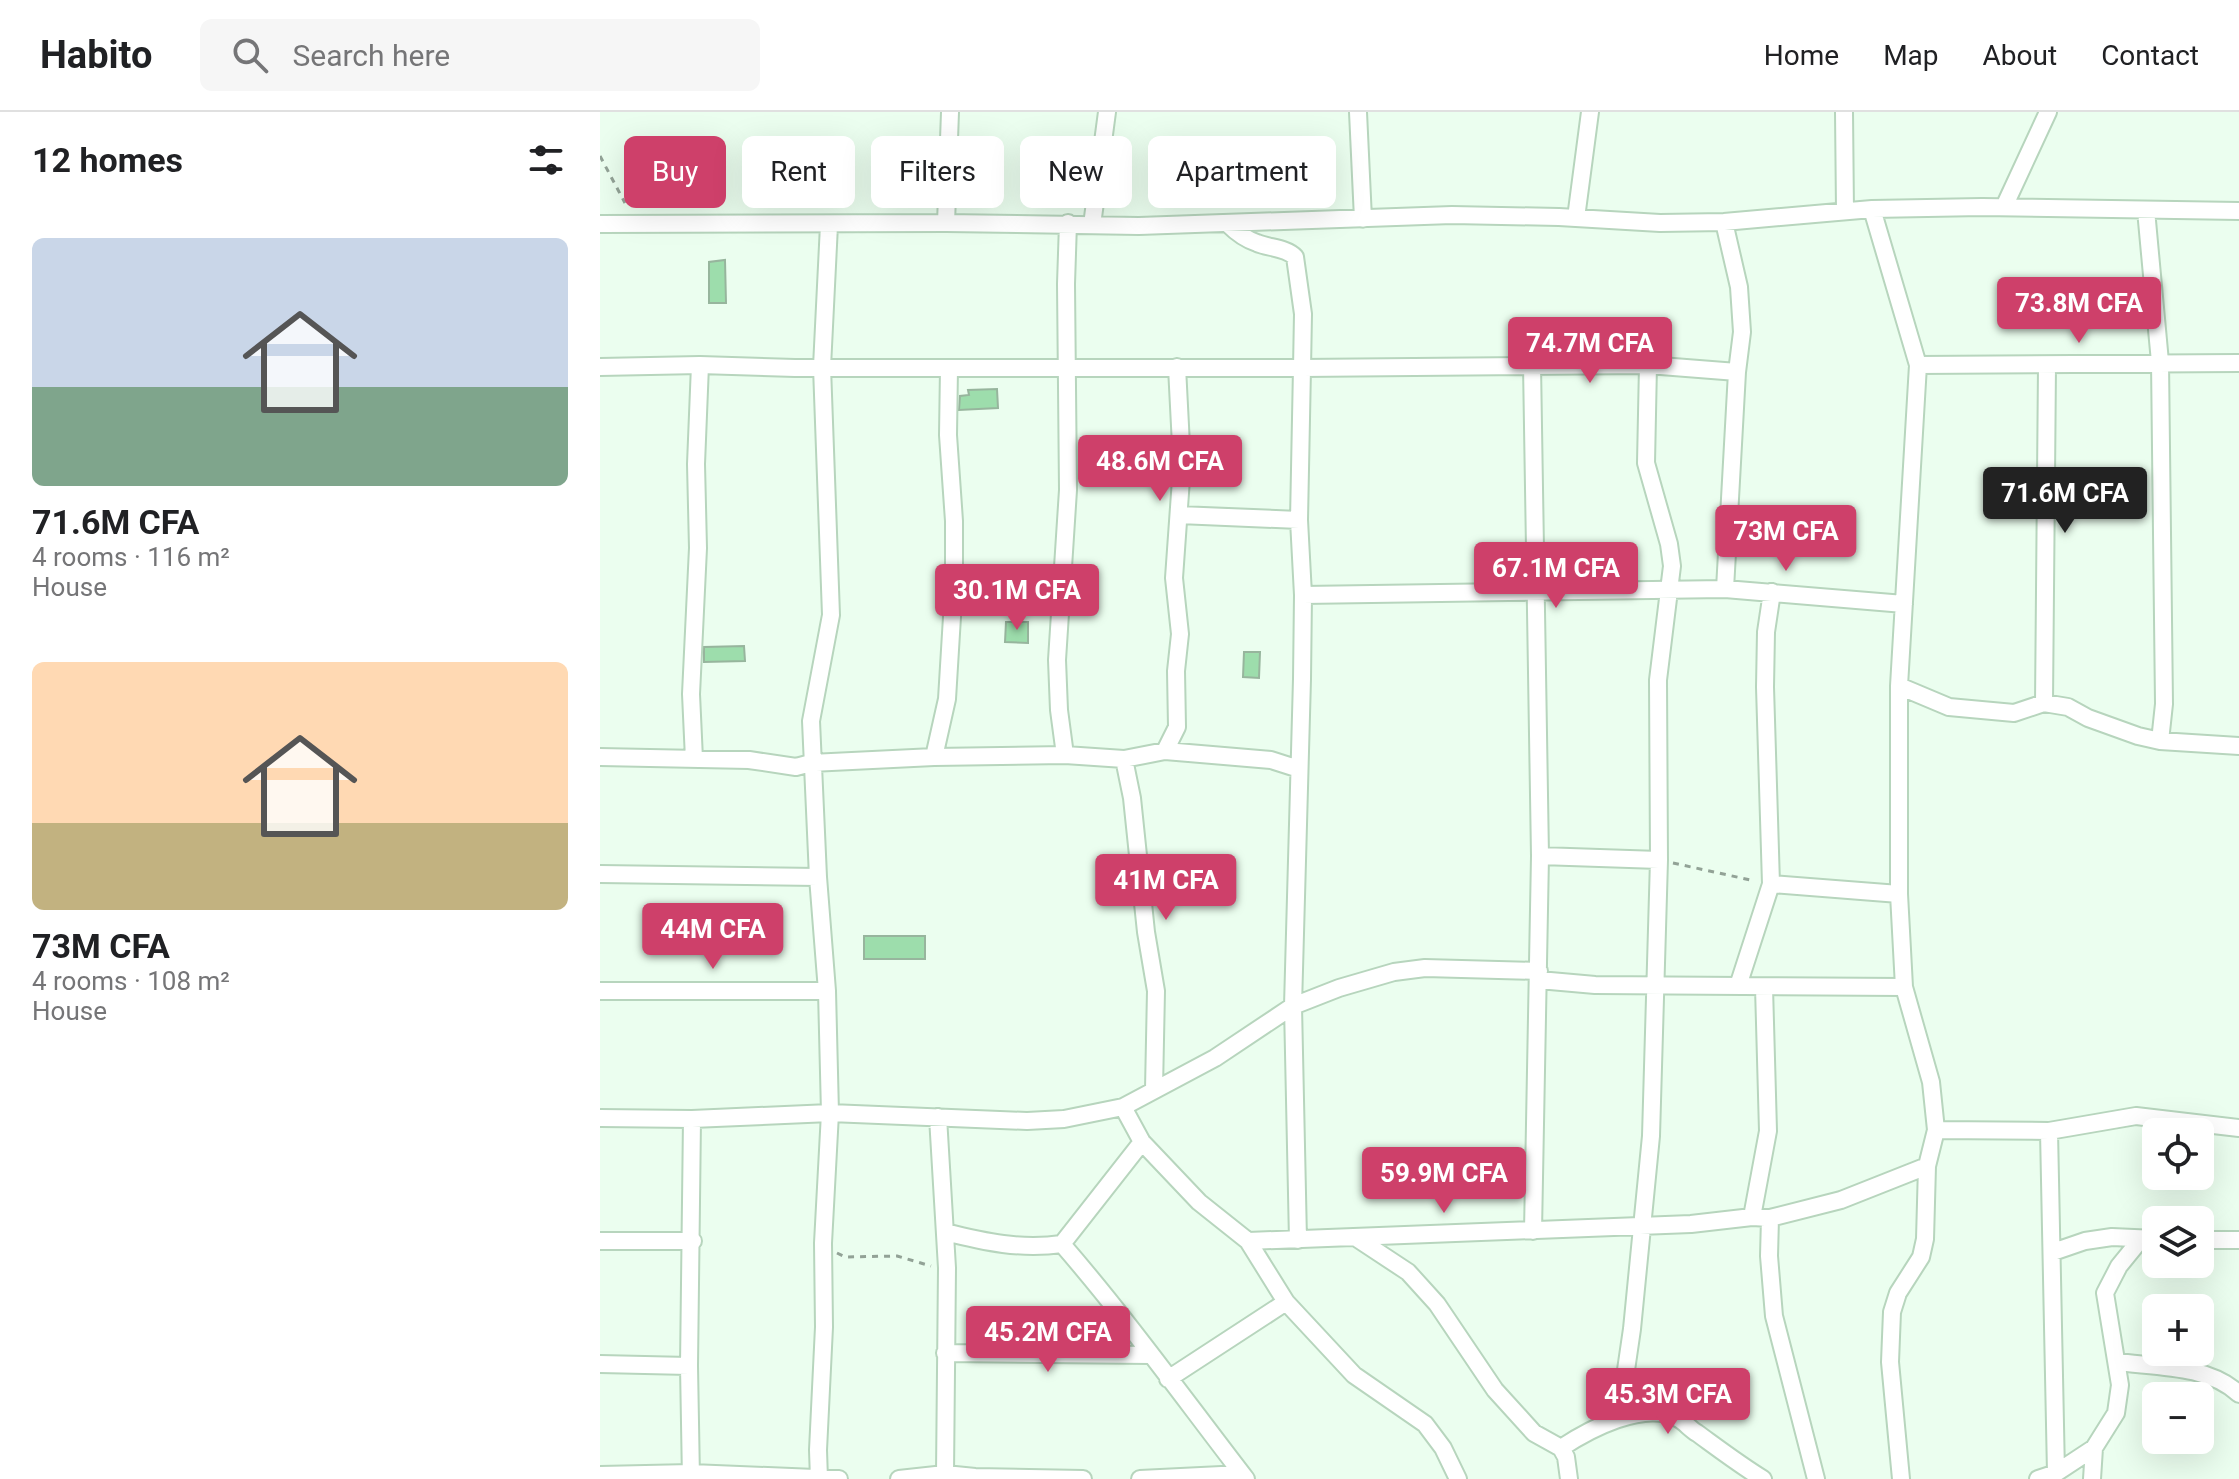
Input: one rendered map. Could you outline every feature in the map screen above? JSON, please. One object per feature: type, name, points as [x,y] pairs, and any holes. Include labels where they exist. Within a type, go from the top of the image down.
[{"type":"street","points":[[946,223],[950,112]]},
{"type":"street","points":[[1092,225],[1107,112]]},
{"type":"street","points":[[1358,112],[1363,219]]},
{"type":"street","points":[[1576,218],[1590,112]]},
{"type":"street","points":[[1844,112],[1845,211]]},
{"type":"street","points":[[2004,207],[2048,112]]},
{"type":"street","points":[[600,224],[1228,224],[1452,215],[1660,223],[1724,222],[1872,209],[2004,207],[2239,211]]},
{"type":"street","points":[[1872,209],[1918,365],[1899,686],[1899,894],[1904,987],[1931,1082],[1936,1130],[1927,1166],[1925,1239],[1921,1257],[1898,1293],[1892,1312],[1890,1362],[1901,1479]]},
{"type":"street","points":[[2146,210],[2160,362],[2164,704],[2160,741]]},
{"type":"street","points":[[1724,222],[1739,287],[1742,332],[1725,589]]},
{"type":"street","points":[[1065,755],[1057,660],[1068,490],[1068,223]]},
{"type":"street","points":[[1228,224],[1254,242],[1294,254],[1303,314],[1299,520],[1303,595],[1293,1006],[1298,1240]]},
{"type":"street","points":[[819,1478],[824,1327],[823,1243],[830,1113],[827,991],[811,763],[812,709],[829,638],[831,615],[822,367],[829,225]]},
{"type":"street","points":[[1918,365],[2239,363]]},
{"type":"street","points":[[694,759],[691,694],[698,548],[696,464],[700,365]]},
{"type":"street","points":[[1532,365],[1540,856],[1533,1231]]},
{"type":"street","points":[[600,367],[1648,365],[1737,372]]},
{"type":"street","points":[[1619,1418],[1632,1329],[1651,1136],[1659,860],[1658,680],[1672,566],[1669,544],[1646,463],[1648,365]]},
{"type":"street","points":[[2044,703],[2047,366]]},
{"type":"street","points":[[1165,751],[1177,727],[1176,671],[1180,634],[1174,578],[1182,415],[1177,367]]},
{"type":"street","points":[[934,757],[947,699],[954,584],[954,521],[948,435],[949,368]]},
{"type":"street","points":[[1179,515],[1299,520]]},
{"type":"street","points":[[1303,595],[1725,589],[1904,604]]},
{"type":"street","points":[[1738,986],[1771,884],[1765,687],[1766,632],[1772,592]]},
{"type":"street","points":[[1899,686],[1949,707],[2014,713],[2044,703],[2068,707],[2101,723],[2160,741],[2239,746]]},
{"type":"street","points":[[600,757],[749,760],[796,767],[811,763],[934,757],[1065,755],[1124,759],[1165,751],[1271,760],[1299,769]]},
{"type":"street","points":[[1124,759],[1132,798],[1146,932],[1156,991],[1154,1089]]},
{"type":"street","points":[[1540,856],[1659,860]]},
{"type":"street","points":[[600,874],[818,877]]},
{"type":"street","points":[[1771,884],[1899,894]]},
{"type":"street","points":[[600,1118],[692,1119],[830,1113],[1027,1121],[1064,1119],[1123,1107],[1215,1058],[1293,1006],[1394,972],[1425,968],[1539,976],[1595,985],[1904,987]]},
{"type":"street","points":[[1752,1217],[1768,1131],[1764,987]]},
{"type":"street","points":[[600,991],[827,991]]},
{"type":"street","points":[[1123,1107],[1142,1142],[1199,1202],[1248,1241],[1286,1302],[1354,1375],[1425,1424],[1443,1448],[1458,1479]]},
{"type":"street","points":[[1936,1130],[2049,1131],[2136,1116],[2239,1128]]},
{"type":"street","points":[[938,1117],[947,1268],[945,1474]]},
{"type":"street","points":[[691,1476],[692,1119]]},
{"type":"street","points":[[2049,1131],[2056,1473]]},
{"type":"street","points":[[945,1232],[997,1245],[1035,1248],[1062,1244],[1142,1142]]},
{"type":"street","points":[[1248,1241],[1533,1231],[1770,1218],[1841,1200],[1927,1166]]},
{"type":"street","points":[[1770,1218],[1769,1256],[1774,1316],[1816,1479]]},
{"type":"street","points":[[2214,1238],[2239,1235]]},
{"type":"street","points":[[2053,1252],[2085,1241],[2112,1237],[2142,1239]]},
{"type":"street","points":[[1356,1238],[1408,1272],[1437,1304],[1495,1390],[1534,1433],[1561,1448],[1566,1457],[1569,1479]]},
{"type":"street","points":[[600,1241],[693,1241]]},
{"type":"street","points":[[1062,1244],[1117,1307],[1244,1477]]},
{"type":"street","points":[[2038,1479],[2056,1473],[2094,1448],[2116,1413],[2120,1385],[2105,1293],[2119,1266],[2142,1245]]},
{"type":"street","points":[[1168,1379],[1286,1302]]},
{"type":"street","points":[[945,1353],[1151,1355]]},
{"type":"street","points":[[2117,1362],[2197,1372],[2232,1387],[2239,1394]]},
{"type":"street","points":[[600,1364],[689,1366]]},
{"type":"street","points":[[1561,1448],[1588,1430],[1619,1418],[1662,1414],[1676,1417],[1734,1462],[1763,1479]]},
{"type":"street","points":[[2092,1479],[2094,1448]]},
{"type":"street","points":[[899,1479],[945,1474],[1083,1479]]},
{"type":"street","points":[[600,1475],[839,1479]]},
{"type":"street","points":[[1140,1479],[1244,1477]]},
{"type":"path","points":[[600,156],[624,201]]},
{"type":"path","points":[[1659,860],[1771,884]]},
{"type":"path","points":[[823,1243],[845,1257],[897,1256],[925,1266],[947,1268]]},
{"type":"building","points":[[725,260],[726,303],[709,303],[709,262]]},
{"type":"building","points":[[997,389],[998,408],[959,410],[960,396],[969,395],[968,390]]},
{"type":"building","points":[[1006,622],[1028,622],[1028,643],[1005,642]]},
{"type":"building","points":[[744,646],[745,661],[704,662],[704,647]]},
{"type":"building","points":[[1244,652],[1260,652],[1259,678],[1243,677]]},
{"type":"building","points":[[864,936],[925,936],[925,959],[864,959]]}]
